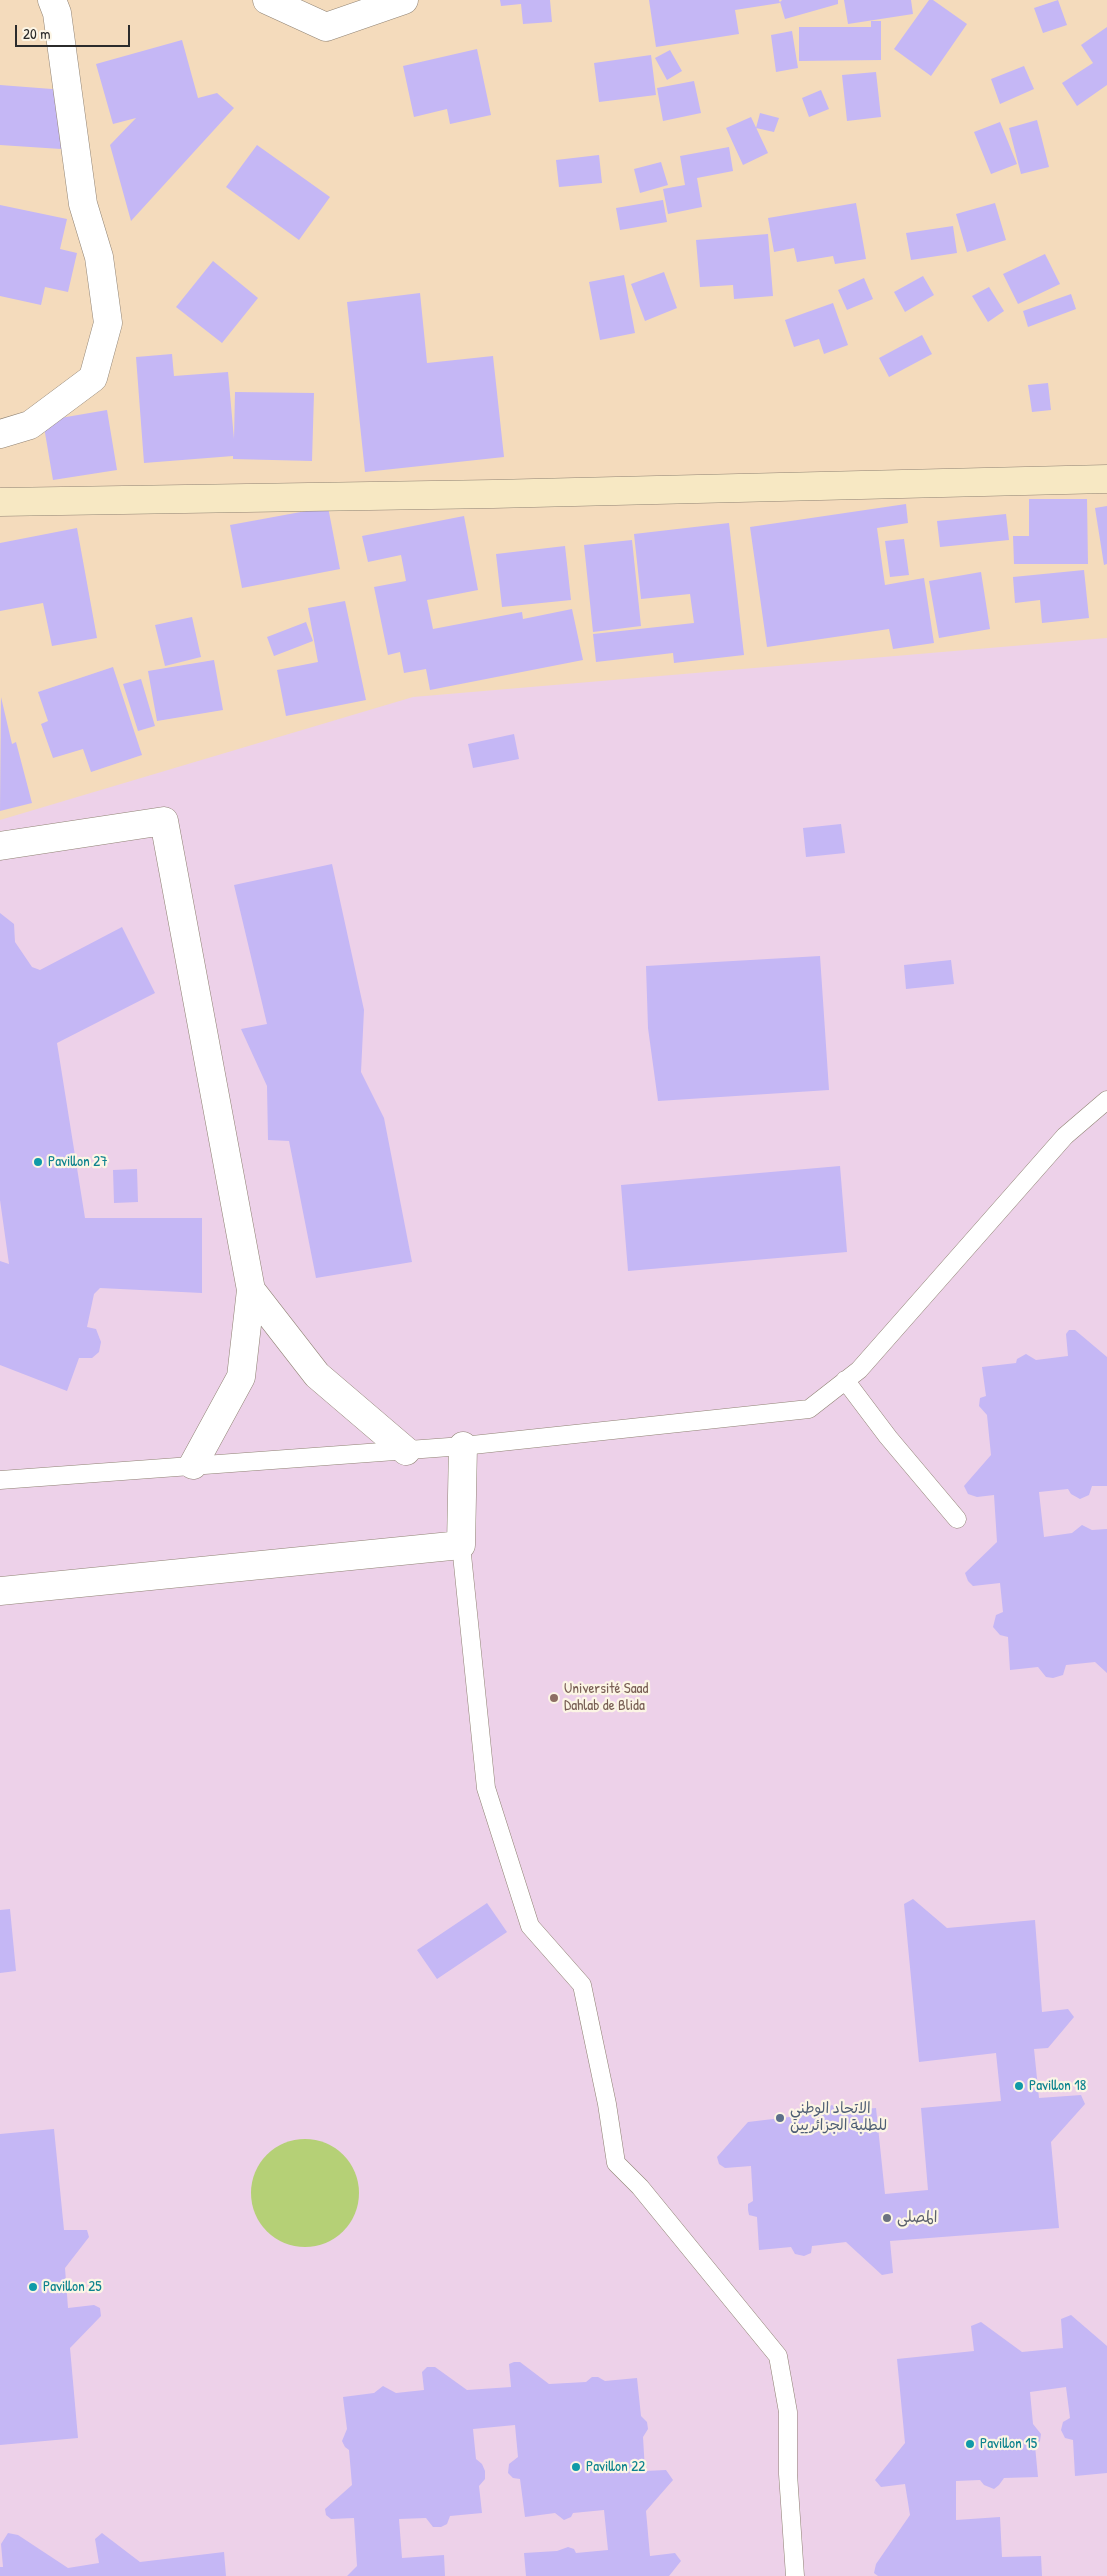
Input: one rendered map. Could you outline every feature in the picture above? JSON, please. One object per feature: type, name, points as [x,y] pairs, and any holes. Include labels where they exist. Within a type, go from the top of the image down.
[{"type":"street","points":[[0,434],[30,425],[93,378],[108,323],[99,257],[83,204],[58,13],[52,0]]},
{"type":"street","points":[[267,0],[326,27],[404,0]]},
{"type":"street","points":[[0,502],[493,494],[1107,479]]},
{"type":"street","points":[[0,846],[164,821],[250,1290],[241,1377],[193,1465]]},
{"type":"street","points":[[250,1290],[317,1375],[406,1451]]},
{"type":"street","points":[[0,1591],[461,1545],[463,1446]]},
{"type":"lane","points":[[0,1480],[463,1446],[809,1409],[859,1370],[1065,1136],[1107,1100]]},
{"type":"lane","points":[[845,1380],[888,1437],[957,1519]]},
{"type":"lane","points":[[461,1545],[486,1788],[530,1926],[582,1985],[607,2104],[616,2163],[640,2187],[778,2356],[788,2412],[788,2474],[795,2576]]},
{"type":"shaded area","name":"Université Saad Dahlab de Blida","points":[[1107,638],[1107,2576],[0,2576],[0,820],[413,697]]},
{"type":"green space","points":[[305,2139],[325,2144],[343,2155],[354,2173],[359,2193],[354,2213],[343,2231],[325,2242],[305,2247],[285,2242],[267,2231],[256,2213],[251,2193],[256,2173],[267,2155],[285,2144]]},
{"type":"building","points":[[500,0],[550,0],[552,22],[523,24],[521,4],[501,6]]},
{"type":"building","points":[[649,0],[779,0],[780,3],[735,10],[739,34],[656,47]]},
{"type":"building","points":[[782,0],[838,0],[838,4],[785,19],[780,2]]},
{"type":"building","points":[[844,0],[911,0],[913,14],[848,24]]},
{"type":"building","points":[[929,0],[933,0],[967,24],[931,76],[894,49]]},
{"type":"building","points":[[1058,0],[1067,25],[1043,33],[1034,8]]},
{"type":"building","points":[[871,21],[881,21],[881,60],[799,61],[799,27],[871,27]]},
{"type":"building","points":[[1107,27],[1107,85],[1077,106],[1062,83],[1093,63],[1081,45]]},
{"type":"building","points":[[792,31],[798,68],[776,72],[771,35]]},
{"type":"building","points":[[182,40],[198,98],[217,93],[234,108],[131,221],[110,145],[136,118],[113,124],[96,64]]},
{"type":"building","points":[[477,49],[491,115],[450,124],[447,109],[414,117],[403,66]]},
{"type":"building","points":[[670,50],[682,71],[667,80],[655,58]]},
{"type":"building","points":[[651,55],[656,95],[599,102],[594,63]]},
{"type":"building","points":[[1024,66],[1034,89],[1000,104],[991,79]]},
{"type":"building","points":[[876,72],[881,117],[847,121],[842,75]]},
{"type":"building","points":[[694,81],[701,113],[663,121],[657,88]]},
{"type":"building","points":[[0,85],[65,90],[61,149],[0,145]]},
{"type":"building","points":[[821,90],[829,109],[809,117],[802,98]]},
{"type":"building","points":[[760,113],[779,118],[774,132],[756,128]]},
{"type":"building","points":[[751,117],[768,153],[743,165],[726,128]]},
{"type":"building","points":[[1037,120],[1049,167],[1021,174],[1009,128]]},
{"type":"building","points":[[1000,122],[1017,164],[991,174],[974,132]]},
{"type":"building","points":[[257,145],[330,197],[299,240],[226,187]]},
{"type":"building","points":[[729,147],[733,171],[697,178],[702,207],[668,214],[663,189],[685,185],[680,156]]},
{"type":"building","points":[[599,155],[602,183],[559,187],[556,160]]},
{"type":"building","points":[[661,162],[668,185],[640,193],[634,169]]},
{"type":"building","points":[[663,200],[667,222],[620,230],[616,208]]},
{"type":"building","points":[[856,203],[866,259],[835,264],[833,256],[797,262],[794,248],[774,252],[768,218]]},
{"type":"building","points":[[995,203],[1006,240],[967,252],[956,214]]},
{"type":"building","points":[[0,205],[67,219],[60,249],[77,253],[68,292],[45,287],[41,305],[0,296]]},
{"type":"building","points":[[953,226],[957,253],[911,260],[906,233]]},
{"type":"building","points":[[768,234],[773,296],[734,299],[733,285],[700,287],[696,240]]},
{"type":"building","points":[[1045,254],[1060,284],[1018,304],[1003,274]]},
{"type":"building","points":[[213,261],[258,298],[222,343],[176,307]]},
{"type":"building","points":[[664,272],[677,308],[645,321],[631,284]]},
{"type":"building","points":[[624,275],[635,333],[600,340],[589,282]]},
{"type":"building","points":[[923,276],[934,295],[905,312],[894,292]]},
{"type":"building","points":[[864,278],[873,299],[847,310],[838,290]]},
{"type":"building","points":[[989,287],[1004,311],[988,322],[972,296]]},
{"type":"building","points":[[420,293],[427,363],[493,356],[504,457],[365,472],[347,302]]},
{"type":"building","points":[[1071,294],[1076,309],[1028,327],[1023,311]]},
{"type":"building","points":[[833,303],[848,345],[824,354],[819,339],[794,347],[785,320]]},
{"type":"building","points":[[922,335],[932,354],[889,377],[879,358]]},
{"type":"building","points":[[172,354],[174,376],[228,372],[234,439],[235,392],[314,393],[312,461],[233,459],[233,456],[144,463],[136,357]]},
{"type":"building","points":[[1048,383],[1051,410],[1032,412],[1028,385]]},
{"type":"building","points":[[107,410],[117,470],[53,480],[43,421]]},
{"type":"building","points":[[1029,499],[1087,499],[1088,564],[1014,564],[1013,536],[1029,536]]},
{"type":"building","points":[[906,504],[908,523],[877,528],[885,585],[924,578],[934,643],[893,649],[889,629],[767,647],[750,527]]},
{"type":"building","points":[[1107,506],[1107,564],[1104,565],[1095,508]]},
{"type":"building","points":[[328,507],[340,569],[242,588],[230,525]]},
{"type":"building","points":[[1006,514],[1009,540],[940,547],[937,521]]},
{"type":"building","points":[[464,516],[478,590],[427,600],[433,629],[522,612],[523,619],[572,609],[583,660],[430,690],[426,669],[404,673],[400,652],[388,655],[374,587],[406,581],[401,555],[368,562],[362,536]]},
{"type":"building","points":[[729,523],[744,655],[674,663],[673,653],[596,662],[593,634],[694,623],[690,594],[641,599],[634,534]]},
{"type":"building","points":[[77,528],[97,638],[52,646],[43,603],[0,611],[0,543]]},
{"type":"building","points":[[904,539],[909,575],[890,577],[885,541]]},
{"type":"building","points":[[632,540],[641,626],[593,632],[584,545]]},
{"type":"building","points":[[565,546],[571,600],[502,607],[496,554]]},
{"type":"building","points":[[1084,570],[1089,618],[1042,623],[1040,600],[1015,603],[1013,577]]},
{"type":"building","points":[[981,572],[990,629],[939,638],[929,581]]},
{"type":"building","points":[[345,601],[366,700],[286,716],[277,670],[318,662],[308,608]]},
{"type":"building","points":[[192,617],[201,657],[165,666],[155,625]]},
{"type":"building","points":[[306,622],[313,641],[274,656],[267,637]]},
{"type":"building","points":[[214,660],[223,710],[157,721],[148,671]]},
{"type":"building","points":[[113,667],[142,755],[91,772],[83,749],[53,758],[41,724],[48,721],[38,692]]},
{"type":"building","points":[[141,679],[155,726],[138,731],[123,684]]},
{"type":"building","points":[[1,697],[12,744],[16,742],[32,803],[0,811]]},
{"type":"building","points":[[514,734],[519,759],[473,768],[468,744]]},
{"type":"building","points":[[841,824],[845,853],[806,857],[803,828]]},
{"type":"building","points":[[332,864],[364,1010],[361,1072],[384,1118],[412,1262],[316,1278],[289,1141],[268,1140],[267,1086],[241,1029],[267,1024],[234,885]]},
{"type":"building","points":[[0,913],[14,924],[15,942],[32,967],[40,970],[122,927],[155,993],[57,1043],[85,1218],[202,1218],[202,1293],[100,1288],[94,1294],[87,1327],[96,1329],[101,1342],[99,1352],[92,1358],[79,1358],[67,1391],[0,1365],[0,1261],[9,1264],[0,1200]]},
{"type":"building","points":[[820,956],[829,1090],[658,1101],[648,1028],[646,966]]},
{"type":"building","points":[[951,960],[954,984],[906,989],[904,965]]},
{"type":"building","points":[[840,1166],[847,1252],[628,1271],[621,1185]]},
{"type":"building","points":[[137,1169],[138,1202],[114,1203],[113,1170]]},
{"type":"building","points":[[1069,1330],[1075,1330],[1107,1357],[1107,1486],[1092,1486],[1089,1495],[1080,1499],[1071,1494],[1068,1489],[1039,1492],[1044,1537],[1072,1533],[1082,1525],[1092,1530],[1107,1529],[1107,1673],[1095,1662],[1066,1665],[1063,1675],[1053,1678],[1046,1677],[1038,1667],[1010,1670],[1008,1637],[1000,1635],[993,1627],[996,1615],[1003,1612],[1000,1583],[973,1586],[968,1581],[965,1573],[997,1542],[994,1495],[977,1497],[968,1494],[964,1486],[991,1455],[987,1415],[979,1406],[980,1398],[986,1396],[982,1367],[1016,1363],[1017,1359],[1026,1354],[1036,1360],[1068,1356],[1066,1334]]},
{"type":"building","name":"Pavillon 18","points":[[913,1899],[947,1928],[1035,1920],[1042,2012],[1068,2009],[1074,2017],[1048,2048],[1034,2049],[1039,2098],[1081,2095],[1085,2104],[1051,2142],[1059,2228],[890,2241],[893,2273],[882,2275],[846,2242],[812,2246],[811,2253],[804,2256],[795,2254],[791,2247],[759,2250],[757,2217],[749,2215],[748,2210],[748,2204],[753,2201],[751,2166],[725,2168],[719,2164],[717,2157],[748,2122],[823,2113],[825,2108],[832,2105],[839,2111],[876,2108],[885,2194],[928,2190],[921,2108],[1001,2101],[996,2053],[919,2062],[904,1904]]},
{"type":"building","points":[[487,1903],[507,1932],[437,1979],[417,1950]]},
{"type":"building","points":[[10,1909],[16,1971],[0,1973],[0,1910]]},
{"type":"building","name":"Pavillon 25","points":[[54,2129],[64,2230],[87,2230],[89,2237],[65,2268],[68,2308],[94,2305],[100,2308],[101,2316],[70,2348],[78,2438],[0,2445],[0,2134]]},
{"type":"building","name":"Pavillon 15","points":[[1071,2315],[1107,2346],[1107,2473],[1075,2476],[1073,2440],[1065,2438],[1061,2430],[1063,2422],[1070,2418],[1066,2387],[1030,2392],[1033,2424],[1041,2434],[1040,2441],[1035,2446],[1038,2477],[1004,2478],[994,2489],[984,2485],[980,2480],[956,2481],[956,2520],[1000,2517],[1002,2557],[1041,2556],[1042,2576],[878,2576],[874,2573],[876,2564],[910,2515],[905,2484],[881,2487],[875,2480],[905,2443],[897,2359],[974,2351],[971,2326],[981,2322],[1022,2352],[1063,2348],[1061,2319]]},
{"type":"building","points":[[520,2362],[549,2384],[586,2382],[592,2377],[598,2377],[605,2381],[637,2378],[641,2416],[647,2422],[648,2429],[643,2437],[645,2471],[666,2470],[673,2480],[646,2511],[650,2556],[675,2553],[681,2561],[669,2576],[526,2576],[524,2553],[557,2551],[568,2547],[574,2549],[576,2553],[608,2550],[604,2510],[573,2513],[571,2517],[564,2520],[555,2513],[525,2517],[520,2479],[513,2478],[508,2473],[509,2464],[518,2457],[515,2425],[473,2429],[476,2459],[482,2464],[485,2471],[485,2479],[479,2486],[482,2513],[450,2516],[447,2524],[441,2527],[433,2527],[426,2518],[399,2519],[402,2558],[444,2555],[445,2576],[347,2576],[357,2566],[354,2518],[331,2519],[326,2515],[325,2509],[352,2485],[349,2450],[342,2441],[347,2429],[343,2397],[374,2393],[383,2386],[396,2393],[424,2390],[422,2372],[427,2367],[435,2367],[467,2390],[511,2387],[509,2364]]},
{"type":"building","points":[[8,2533],[18,2535],[68,2568],[99,2563],[95,2539],[102,2533],[140,2562],[224,2552],[226,2576],[0,2576],[0,2567],[3,2567],[1,2544]]},
{"type":"place","name":"Pavillon 27","points":[[38,1162]]},
{"type":"place","name":"Université Saad Dahlab de Blida","points":[[554,1698]]},
{"type":"place","name":"Pavillon 18","points":[[1019,2086]]},
{"type":"place","name":"الاتحاد الوطني للطلبة الجزائريين","points":[[780,2118]]},
{"type":"place","name":"المصلى","points":[[887,2218]]},
{"type":"place","name":"Pavillon 25","points":[[33,2287]]},
{"type":"place","name":"Pavillon 15","points":[[970,2444]]},
{"type":"place","name":"Pavillon 22","points":[[576,2467]]}]
